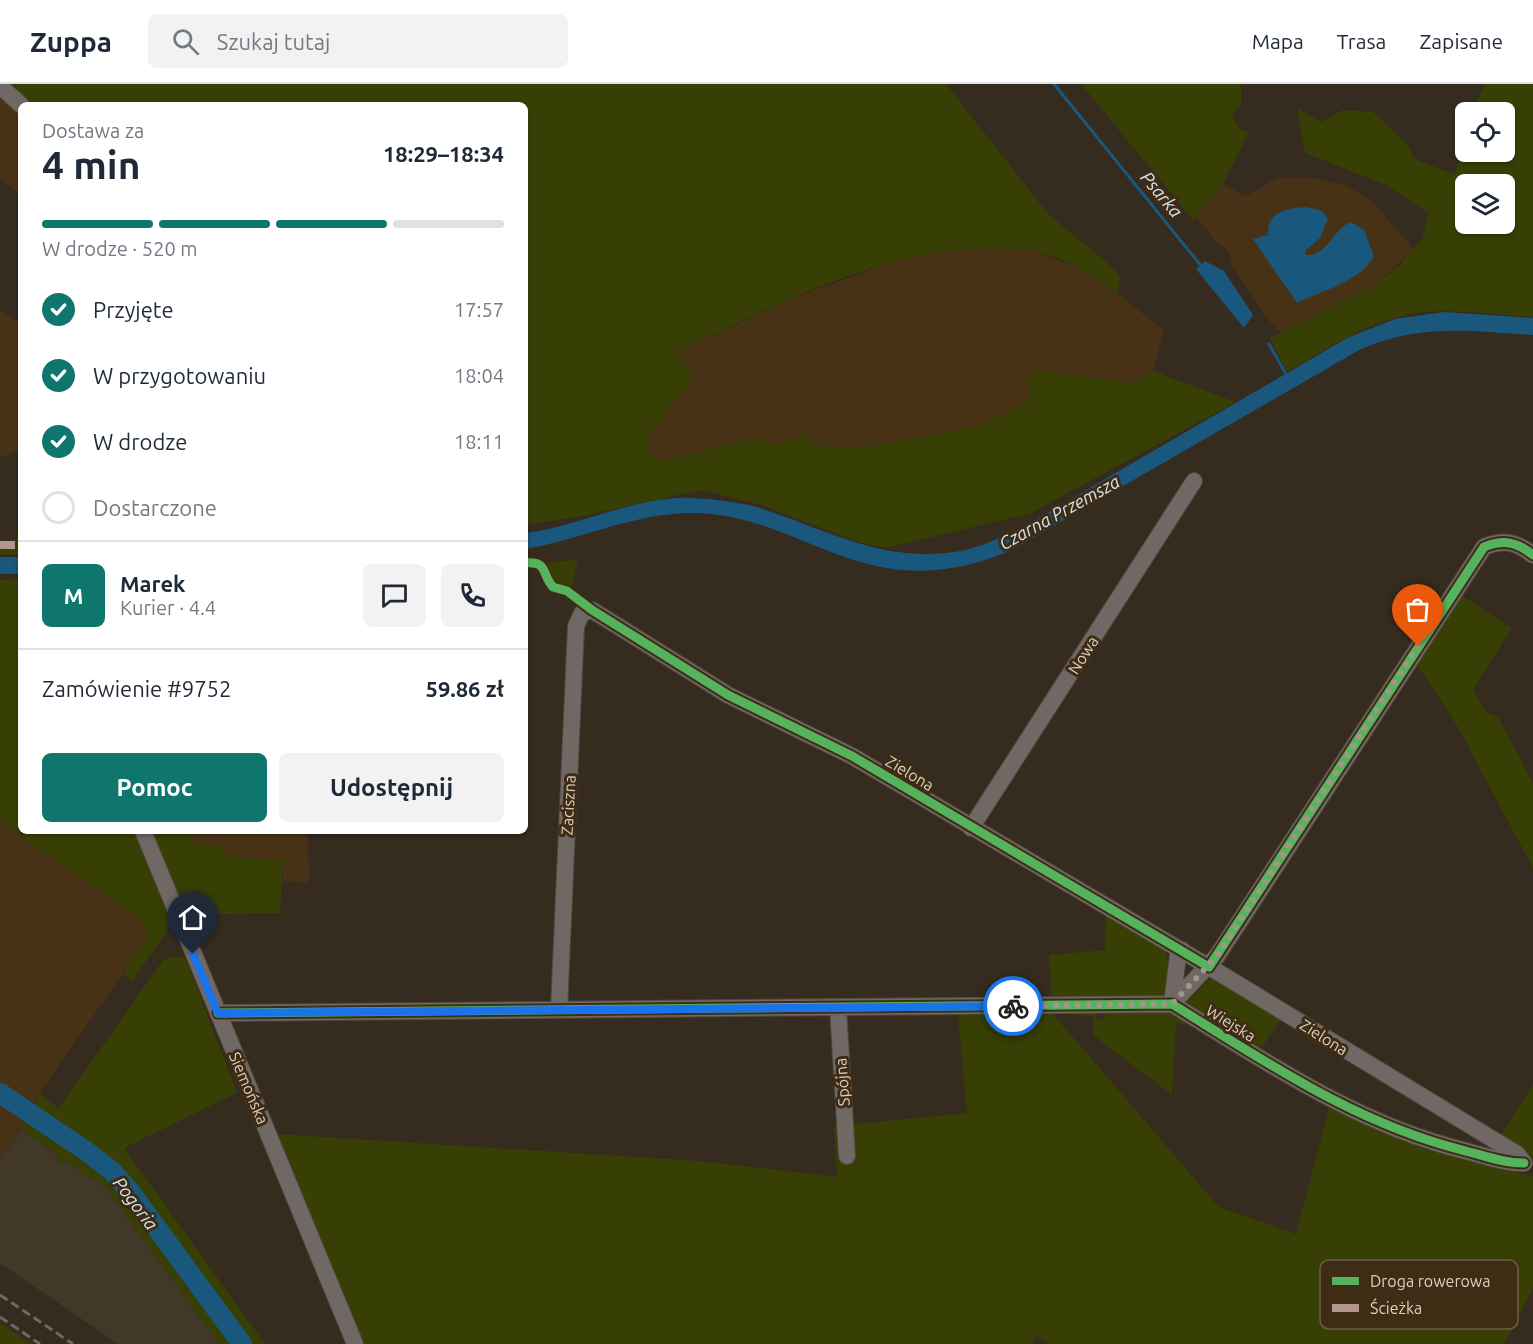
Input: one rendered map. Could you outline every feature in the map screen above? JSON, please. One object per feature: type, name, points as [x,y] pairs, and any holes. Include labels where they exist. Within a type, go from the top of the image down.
[{"type":"street","points":[[0,86],[18,102]]},
{"type":"street","name":"Nowa","points":[[971,828],[1194,481]]},
{"type":"street","points":[[218,1013],[1172,1004],[1209,967],[1484,547],[1503,541],[1515,543],[1533,555]]},
{"type":"street","name":"Zielona","points":[[592,610],[728,694],[852,756],[1182,950],[1517,1154],[1524,1162]]},
{"type":"street","name":"Zaciszna","points":[[559,1009],[576,626],[582,613],[592,610]]},
{"type":"street","name":"Siemońska","points":[[144,834],[356,1344]]},
{"type":"street","points":[[1172,1004],[1178,956],[1182,950]]},
{"type":"street","name":"Wiejska","points":[[1172,1004],[1290,1077],[1358,1113],[1440,1145],[1510,1162],[1524,1162]]},
{"type":"street","name":"Spójna","points":[[838,1008],[847,1156]]},
{"type":"shaded area","points":[[0,94],[18,113],[18,194],[0,178]]},
{"type":"shaded area","points":[[1310,177],[1347,186],[1373,202],[1413,249],[1377,284],[1282,333],[1271,323],[1231,265],[1231,257],[1224,247],[1218,244],[1196,217],[1223,184],[1246,196],[1277,178]]},
{"type":"shaded area","points":[[984,248],[1036,251],[1096,276],[1164,331],[1153,371],[1133,383],[1031,370],[1028,402],[979,426],[865,447],[814,446],[808,436],[771,446],[759,437],[658,462],[650,452],[647,437],[693,380],[677,352],[791,299],[883,265],[925,253]]},
{"type":"shaded area","points":[[0,310],[18,321],[18,451],[0,457]]},
{"type":"shaded area","points":[[0,821],[141,919],[148,937],[39,1094],[22,1130],[0,1160]]},
{"type":"shaded area","points":[[194,834],[308,834],[309,883],[283,881],[283,859],[236,858],[193,843]]},
{"type":"shaded area","points":[[22,1130],[59,1156],[61,1166],[66,1161],[106,1188],[219,1344],[118,1344],[0,1263],[0,1160]]},
{"type":"green space","points":[[6,84],[946,84],[1049,215],[1109,264],[1120,277],[1117,293],[1089,274],[1046,254],[1005,249],[963,250],[920,256],[878,266],[836,280],[678,351],[693,380],[647,437],[650,452],[658,462],[760,437],[771,446],[808,435],[814,446],[865,447],[979,426],[1028,402],[1031,370],[1133,383],[1153,371],[1236,402],[1029,514],[886,548],[861,543],[761,505],[701,490],[587,515],[528,525],[528,102],[23,102]]},
{"type":"green space","points":[[1081,84],[1241,84],[1241,105],[1232,114],[1239,129],[1249,132],[1223,184],[1193,220]]},
{"type":"green space","points":[[1485,84],[1533,84],[1533,317],[1453,311],[1407,315],[1354,334],[1287,372],[1270,338],[1377,284],[1398,266],[1423,238],[1428,213],[1386,185],[1305,153],[1297,108],[1321,122],[1343,110],[1373,112],[1404,141],[1416,160],[1455,174],[1458,162],[1515,162],[1515,102],[1477,102]]},
{"type":"green space","points":[[18,540],[18,555],[0,555],[0,541]]},
{"type":"green space","points":[[578,559],[571,591],[553,582],[547,563]]},
{"type":"green space","points":[[18,579],[18,834],[0,821],[0,580]]},
{"type":"green space","points":[[1461,595],[1512,628],[1473,689],[1486,712],[1498,717],[1533,783],[1533,868],[1456,724],[1415,661]]},
{"type":"green space","points":[[19,834],[135,834],[170,920],[166,933],[132,981],[123,974],[148,937],[141,919]]},
{"type":"green space","points":[[152,834],[194,834],[193,843],[221,846],[226,855],[236,858],[283,859],[280,913],[185,915]]},
{"type":"green space","points":[[1106,916],[1164,950],[1170,966],[1167,993],[1164,996],[1052,999],[1049,955],[1105,950]]},
{"type":"green space","points":[[176,956],[186,959],[237,1093],[124,1148],[265,1344],[219,1344],[106,1188],[66,1161],[61,1166],[56,1162],[59,1155],[22,1130],[39,1094],[59,1108],[163,960]]},
{"type":"green space","points":[[1213,979],[1284,1015],[1260,1050],[1186,1003],[1208,980]]},
{"type":"green space","points":[[1067,1011],[1096,1011],[1097,1020],[1105,1019],[1105,1011],[1167,1011],[1186,1020],[1186,1026],[1176,1022],[1172,1095],[1093,1035],[1094,1016],[1068,1015]]},
{"type":"green space","points":[[1052,1013],[1219,1207],[1296,1234],[1329,1108],[1425,1149],[1533,1176],[1533,1289],[1518,1317],[1518,1260],[1320,1260],[1320,1329],[1512,1329],[1504,1344],[1048,1344],[1036,1336],[1031,1344],[364,1344],[277,1134],[699,1161],[837,1177],[834,1126],[967,1113],[958,1015]]},
{"type":"green space","points":[[1533,1084],[1533,1160],[1499,1139]]},
{"type":"green space","points":[[0,1323],[32,1344],[0,1344]]},
{"type":"water","points":[[1307,207],[1322,211],[1328,219],[1320,238],[1305,251],[1306,255],[1319,252],[1345,225],[1351,222],[1364,230],[1374,256],[1368,265],[1350,279],[1297,303],[1253,239],[1268,235],[1271,221],[1280,212]]},
{"type":"water","points":[[1205,261],[1224,271],[1253,315],[1244,328],[1196,269]]},
{"type":"water","name":"Czarna Przemsza","points":[[1444,312],[1533,318],[1533,335],[1467,331],[1426,332],[1405,335],[1361,349],[1014,549],[964,566],[911,571],[876,566],[853,560],[768,527],[723,516],[698,513],[654,516],[528,548],[528,532],[652,501],[695,498],[755,507],[859,544],[883,549],[934,554],[969,549],[1021,528],[1347,338],[1395,319]]},
{"type":"water","points":[[0,557],[18,557],[18,574],[0,574]]},
{"type":"waterway","name":"Psarka","points":[[1054,84],[1202,267]]},
{"type":"waterway","name":"Psarka","points":[[1269,344],[1287,376]]},
{"type":"waterway","name":"Pogoria","points":[[0,1093],[112,1171],[131,1193],[242,1344]]},
{"type":"railway","points":[[0,1295],[73,1344]]},
{"type":"railway","points":[[0,1317],[40,1344]]},
{"type":"marked path","points":[[0,545],[18,545]]},
{"type":"cycle path","points":[[528,563],[541,566],[553,587],[567,591],[592,610],[728,695],[852,756],[1209,967],[1484,547],[1498,543],[1510,543],[1533,555]]},
{"type":"cycle path","points":[[218,1013],[1172,1004],[1278,1069],[1350,1108],[1426,1140],[1495,1159],[1524,1163]]},
{"type":"way so far","points":[[1013,1006],[1172,1004],[1203,974],[1217,956],[1418,646]]},
{"type":"route","points":[[193,954],[218,1013],[1013,1006]]}]
